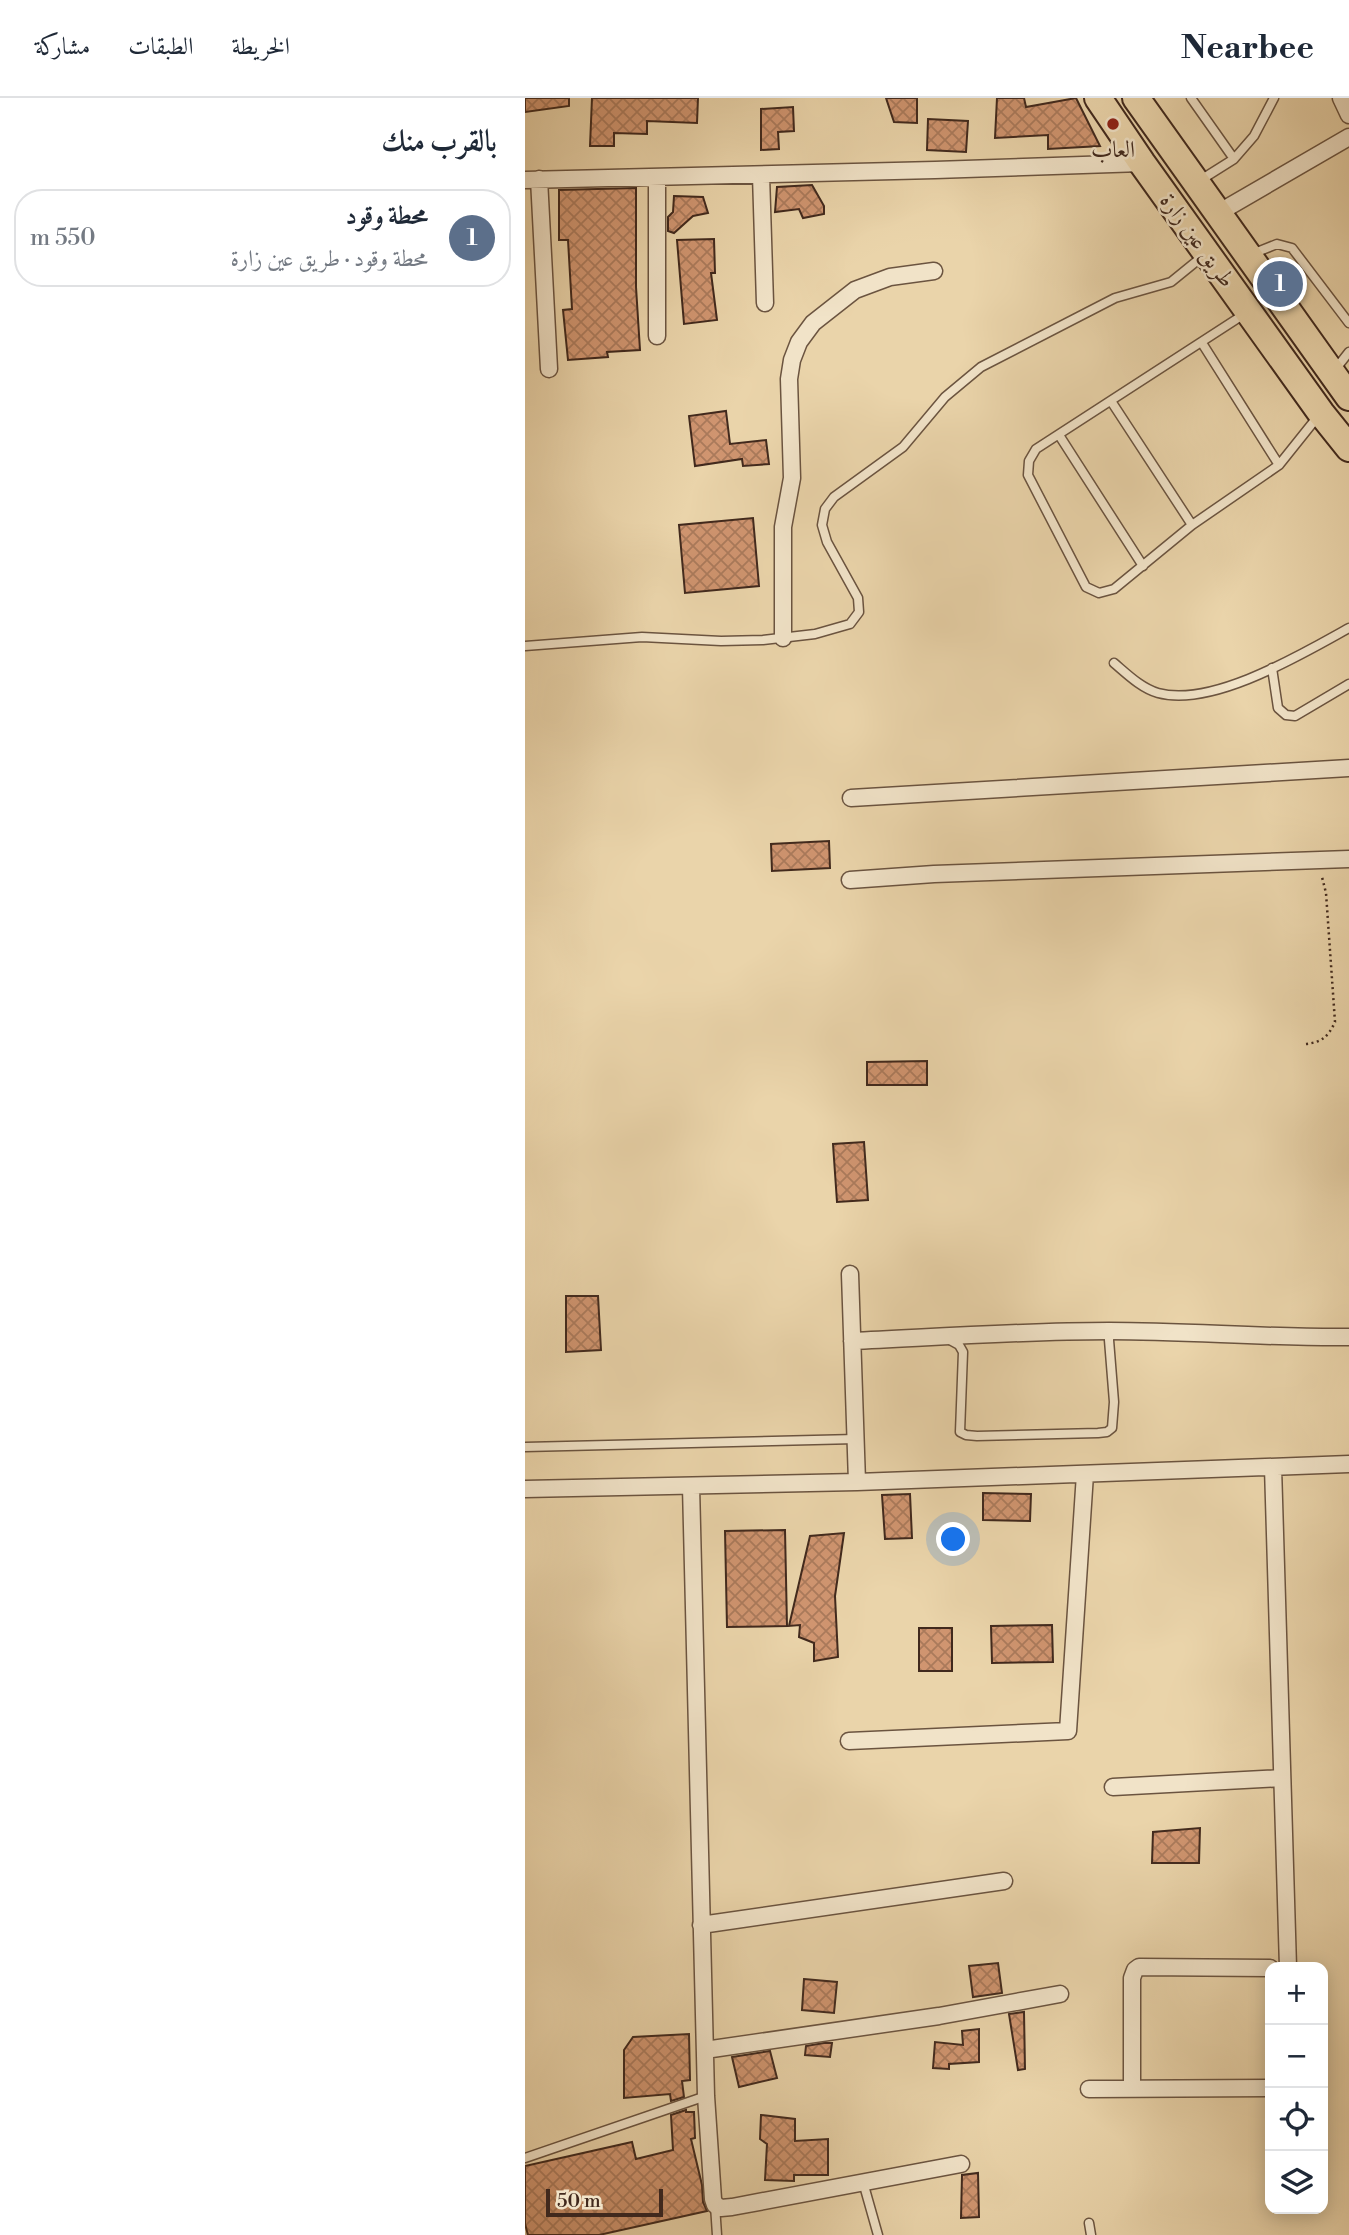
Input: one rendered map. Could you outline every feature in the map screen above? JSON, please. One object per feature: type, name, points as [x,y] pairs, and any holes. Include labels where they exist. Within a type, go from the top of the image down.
[{"type":"main road","name":"طريق عين زارة","points":[[1098,98],[1248,312],[1349,448]]},
{"type":"main road","name":"طريق عين زارة","points":[[1136,98],[1349,397]]},
{"type":"street","points":[[1341,98],[1349,116]]},
{"type":"street","points":[[1218,213],[1349,136]]},
{"type":"street","points":[[549,369],[532,180],[1142,163]]},
{"type":"street","points":[[761,175],[765,303]]},
{"type":"street","points":[[657,177],[657,336]]},
{"type":"street","points":[[783,638],[783,527],[792,478],[789,379],[799,342],[813,323],[855,289],[890,277],[934,271]]},
{"type":"street","points":[[851,798],[1349,768]]},
{"type":"street","points":[[850,880],[934,874],[1349,859]]},
{"type":"street","points":[[850,1273],[857,1482]]},
{"type":"street","points":[[852,1341],[1110,1331],[1195,1331],[1349,1337]]},
{"type":"street","points":[[525,1489],[857,1482],[1349,1464]]},
{"type":"street","points":[[1273,1467],[1288,1962]]},
{"type":"street","points":[[849,1741],[1067,1731],[1085,1474]]},
{"type":"street","points":[[691,1486],[706,2096],[715,2205],[732,2207],[961,2164]]},
{"type":"street","points":[[1113,1787],[1282,1778]]},
{"type":"street","points":[[701,1925],[1004,1881]]},
{"type":"street","points":[[1132,2088],[1132,1978],[1135,1970],[1139,1967],[1265,1968]]},
{"type":"street","points":[[705,2050],[914,2020],[1061,1994]]},
{"type":"street","points":[[1089,2089],[1265,2088]]},
{"type":"lane","points":[[1191,98],[1234,159]]},
{"type":"lane","points":[[1197,183],[1234,159],[1254,136],[1274,98]]},
{"type":"lane","points":[[1248,255],[1277,244],[1292,248],[1349,323]]},
{"type":"lane","points":[[525,646],[642,637],[732,641],[783,638],[850,624],[859,612],[858,598],[824,533],[823,516],[829,502],[903,447],[953,389],[981,367],[1115,298],[1171,282],[1208,253]]},
{"type":"lane","points":[[1248,312],[1036,449],[1029,461],[1028,475],[1086,587],[1099,593],[1114,589],[1192,525],[1279,466],[1321,412]]},
{"type":"lane","points":[[1202,343],[1279,466]]},
{"type":"lane","points":[[1332,373],[1349,352]]},
{"type":"lane","points":[[1111,401],[1192,525]]},
{"type":"lane","points":[[1059,435],[1143,566]]},
{"type":"lane","points":[[1114,663],[1143,686],[1162,694],[1211,692],[1272,668],[1349,628]]},
{"type":"lane","points":[[1272,668],[1277,708],[1286,715],[1296,716],[1349,684]]},
{"type":"lane","points":[[945,1337],[959,1345],[963,1352],[960,1432],[977,1436],[1085,1433],[1107,1432],[1112,1429],[1114,1402],[1110,1331]]},
{"type":"lane","points":[[525,1447],[856,1440]]},
{"type":"lane","points":[[525,2158],[706,2096]]},
{"type":"lane","points":[[863,2182],[878,2235]]},
{"type":"lane","points":[[715,2205],[717,2235]]},
{"type":"lane","points":[[1089,2224],[1091,2235]]},
{"type":"path","points":[[1306,1044],[1320,1042],[1329,1035],[1335,1022],[1326,893],[1318,860]]},
{"type":"building","points":[[525,98],[569,98],[569,106],[525,112]]},
{"type":"building","points":[[592,98],[698,98],[697,123],[647,121],[647,134],[614,133],[614,146],[590,146]]},
{"type":"building","points":[[886,98],[917,98],[917,123],[894,122]]},
{"type":"building","points":[[997,98],[1024,98],[1026,107],[1076,98],[1100,146],[1048,149],[1048,135],[995,138]]},
{"type":"building","points":[[793,107],[794,131],[778,132],[779,149],[761,150],[761,109]]},
{"type":"building","points":[[928,119],[968,121],[966,152],[927,150]]},
{"type":"building","points":[[812,185],[824,206],[824,214],[803,218],[799,209],[775,212],[777,187]]},
{"type":"building","points":[[636,188],[636,287],[640,350],[607,352],[608,357],[568,360],[563,310],[572,309],[568,240],[559,240],[559,190]]},
{"type":"building","points":[[674,196],[703,197],[708,213],[693,216],[674,233],[668,231],[668,217],[673,212]]},
{"type":"building","points":[[714,239],[715,273],[711,273],[717,320],[684,324],[677,240]]},
{"type":"building","points":[[726,411],[730,444],[766,440],[769,464],[743,466],[742,459],[695,466],[689,416]]},
{"type":"building","points":[[753,518],[759,586],[685,593],[679,525]]},
{"type":"building","points":[[829,841],[830,868],[772,871],[771,844]]},
{"type":"building","points":[[927,1061],[927,1085],[867,1085],[867,1062]]},
{"type":"building","points":[[864,1142],[868,1200],[837,1202],[833,1144]]},
{"type":"building","points":[[566,1296],[598,1296],[601,1350],[566,1352]]},
{"type":"building","points":[[983,1493],[1031,1494],[1030,1521],[983,1520]]},
{"type":"building","points":[[910,1494],[912,1538],[885,1539],[882,1495]]},
{"type":"building","points":[[785,1530],[787,1626],[727,1627],[725,1531]]},
{"type":"building","points":[[844,1533],[835,1596],[838,1657],[814,1661],[814,1643],[799,1637],[800,1625],[789,1626],[810,1536]]},
{"type":"building","points":[[1052,1625],[1053,1662],[992,1663],[991,1626]]},
{"type":"building","points":[[919,1628],[952,1628],[952,1671],[919,1671]]},
{"type":"building","points":[[1200,1828],[1199,1863],[1152,1863],[1153,1832]]},
{"type":"building","points":[[998,1963],[1002,1993],[973,1997],[969,1966]]},
{"type":"building","points":[[804,1979],[837,1982],[834,2013],[802,2010]]},
{"type":"building","points":[[1024,2012],[1025,2069],[1018,2070],[1009,2014]]},
{"type":"building","points":[[979,2029],[979,2062],[949,2064],[949,2069],[933,2068],[935,2042],[963,2045],[962,2031]]},
{"type":"building","points":[[689,2034],[690,2080],[682,2081],[684,2097],[671,2101],[670,2094],[624,2098],[624,2050],[633,2037]]},
{"type":"building","points":[[832,2043],[830,2057],[805,2055],[806,2046]]},
{"type":"building","points":[[770,2051],[777,2078],[739,2087],[732,2057]]},
{"type":"building","points":[[686,2110],[694,2112],[695,2138],[691,2139],[707,2211],[599,2235],[528,2235],[525,2224],[525,2166],[632,2142],[636,2159],[673,2150],[671,2115]]},
{"type":"building","points":[[761,2115],[795,2119],[795,2141],[828,2139],[828,2175],[794,2175],[794,2181],[765,2180],[767,2144],[760,2139]]},
{"type":"building","points":[[978,2173],[979,2217],[961,2218],[962,2175]]},
{"type":"place","name":"العاب","points":[[1113,124]]},
{"type":"place","name":"محطة وقود","points":[[1280,284]]}]
